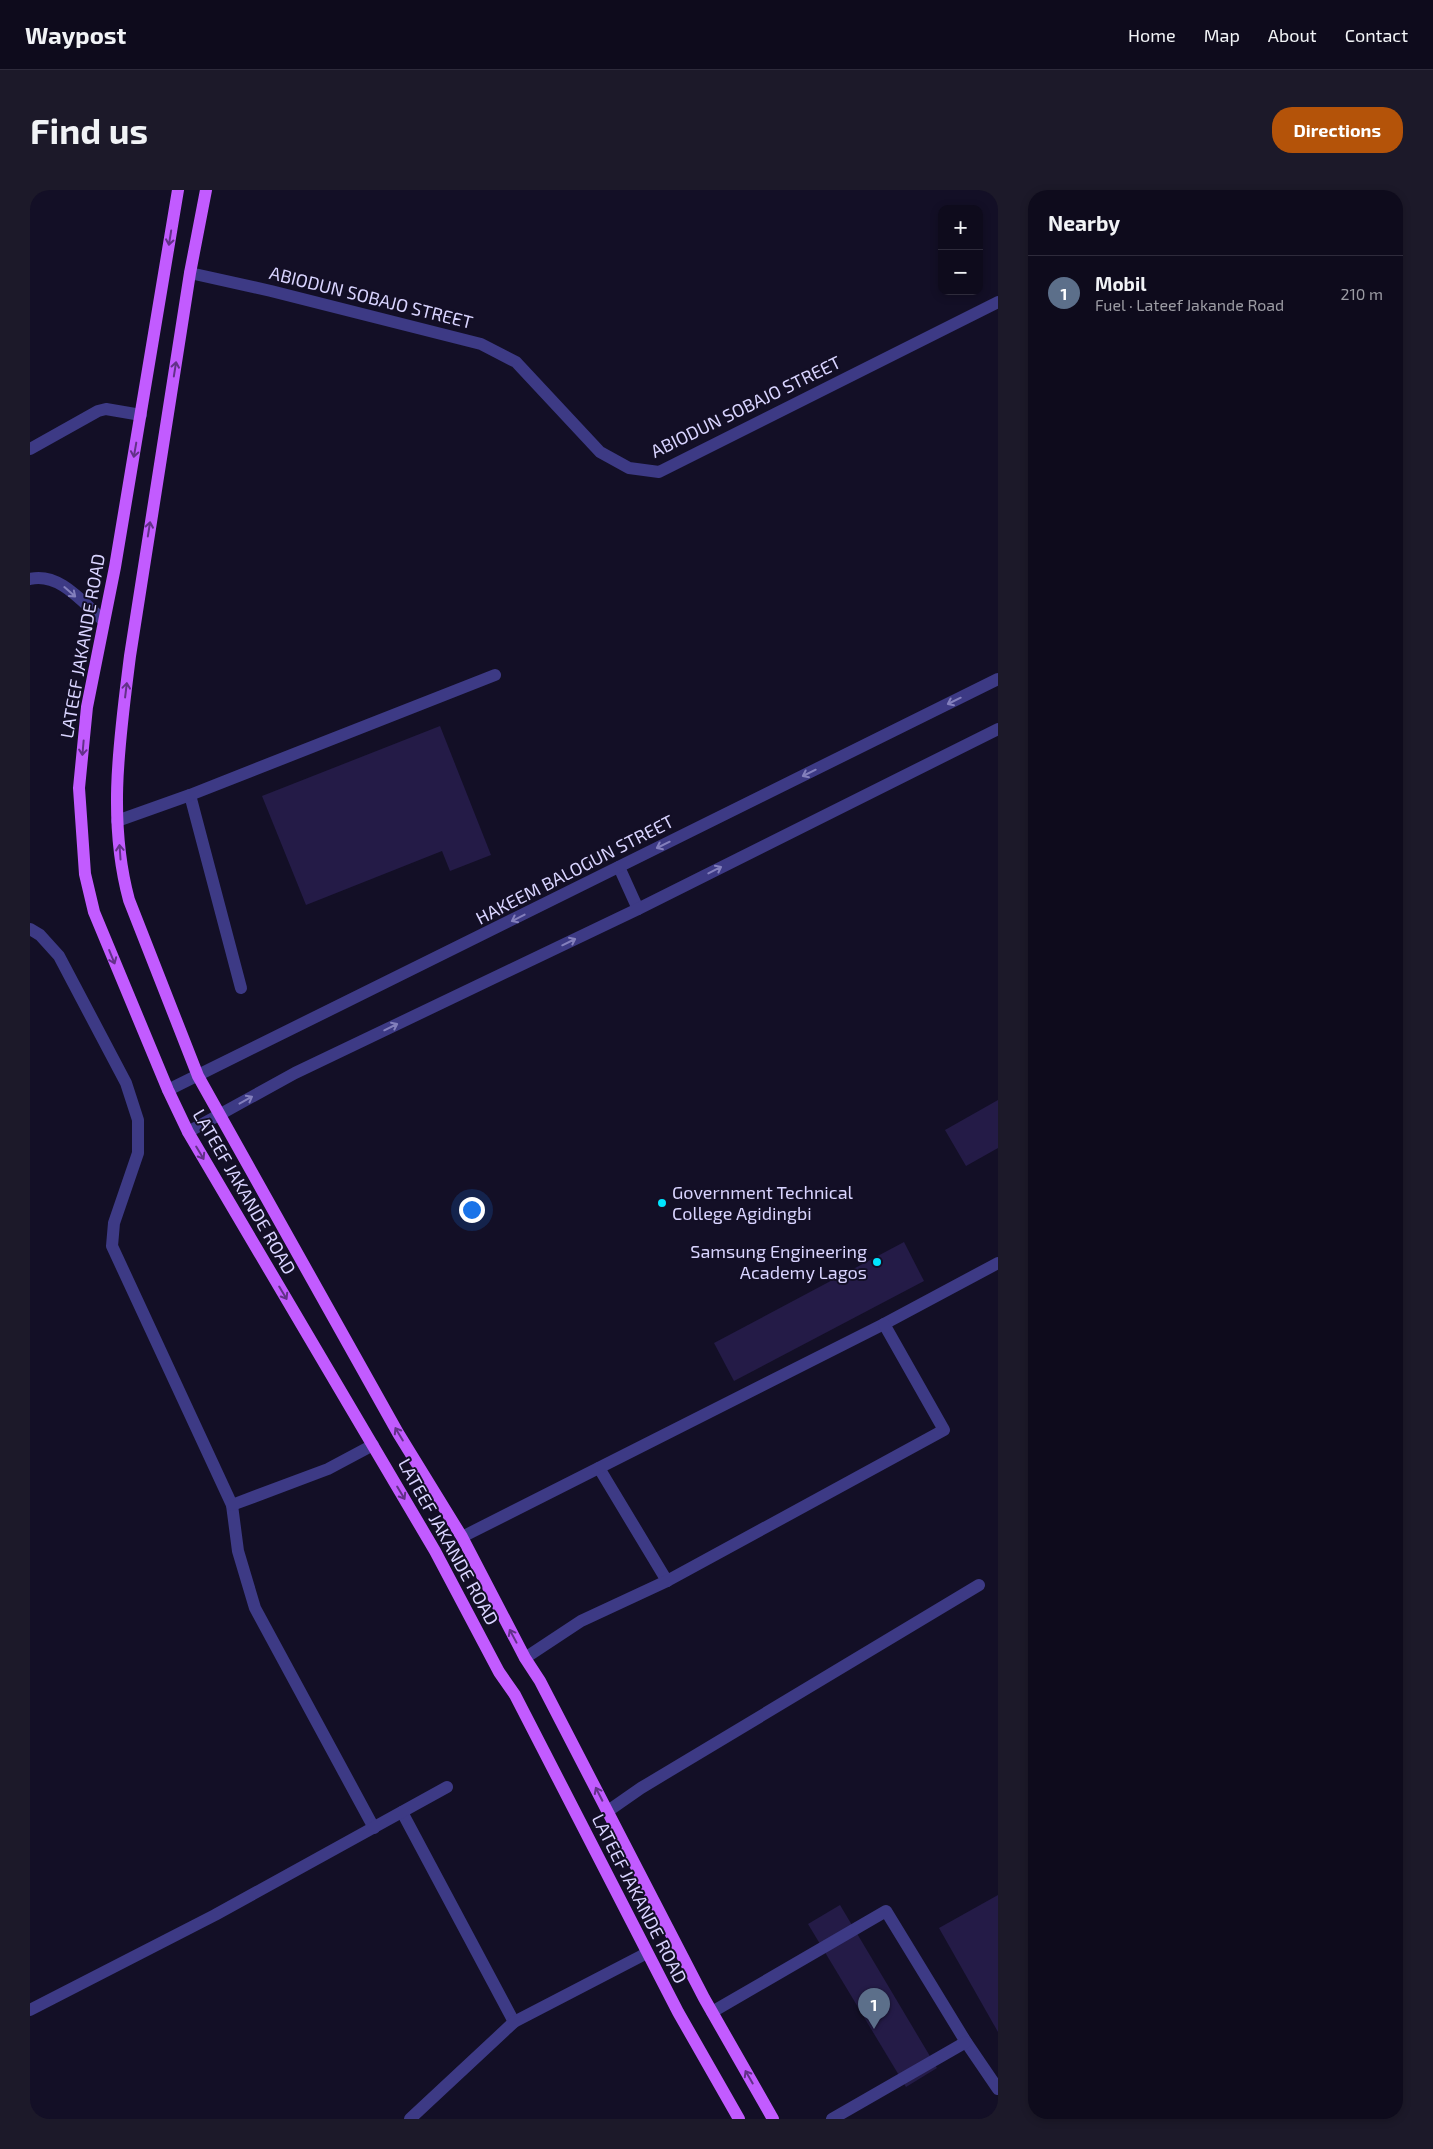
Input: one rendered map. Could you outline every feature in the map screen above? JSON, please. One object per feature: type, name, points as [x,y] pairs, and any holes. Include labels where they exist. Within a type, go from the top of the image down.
[{"type":"main road","name":"LATEEF JAKANDE ROAD","points":[[178,190],[115,567],[87,707],[79,788],[85,874],[94,912],[168,1090],[188,1132],[435,1551],[499,1672],[514,1695],[647,1953],[739,2119]]},
{"type":"main road","name":"LATEEF JAKANDE ROAD","points":[[206,190],[190,273],[130,656],[115,788],[121,871],[129,900],[198,1076],[394,1425],[462,1537],[525,1658],[540,1681],[712,2012],[773,2119]]},
{"type":"street","name":"ABIODUN SOBAJO STREET","points":[[190,273],[271,290],[481,344],[516,362],[600,452],[629,468],[659,472],[998,302]]},
{"type":"street","points":[[30,449],[98,410],[106,409],[141,415]]},
{"type":"street","points":[[30,579],[40,577],[58,582],[104,621]]},
{"type":"street","points":[[117,821],[190,795],[495,675]]},
{"type":"street","name":"HAKEEM BALOGUN STREET","points":[[168,1090],[998,679]]},
{"type":"street","points":[[188,1132],[294,1073],[638,909],[998,729]]},
{"type":"street","points":[[190,795],[241,988]]},
{"type":"street","points":[[619,867],[638,909]]},
{"type":"street","points":[[30,929],[40,935],[59,956],[126,1083],[138,1120],[138,1153],[114,1223],[112,1246],[232,1505],[238,1551],[255,1608],[374,1828]]},
{"type":"street","points":[[462,1537],[884,1324],[998,1263]]},
{"type":"street","points":[[525,1658],[581,1621],[667,1581],[944,1430],[884,1324]]},
{"type":"street","points":[[232,1505],[328,1469],[373,1445]]},
{"type":"street","points":[[599,1468],[667,1581]]},
{"type":"street","points":[[608,1811],[641,1788],[979,1586]]},
{"type":"street","points":[[30,2010],[215,1915],[447,1787]]},
{"type":"street","points":[[402,1812],[514,2022]]},
{"type":"street","points":[[712,2012],[886,1911],[966,2042],[998,2089]]},
{"type":"street","points":[[410,2119],[514,2022],[647,1953]]},
{"type":"street","points":[[832,2119],[966,2042]]},
{"type":"building","points":[[440,726],[491,855],[450,871],[442,851],[306,905],[262,796]]},
{"type":"building","points":[[998,1100],[998,1148],[966,1166],[945,1130]]},
{"type":"building","points":[[904,1242],[924,1281],[734,1381],[714,1343]]},
{"type":"building","points":[[998,1895],[998,2032],[939,1928]]},
{"type":"building","points":[[840,1905],[937,2068],[906,2087],[808,1924]]},
{"type":"place","name":"Government Technical College Agidingbi","points":[[662,1203]]},
{"type":"place","name":"Samsung Engineering Academy Lagos","points":[[877,1262]]},
{"type":"place","name":"Mobil","points":[[874,2029]]}]
